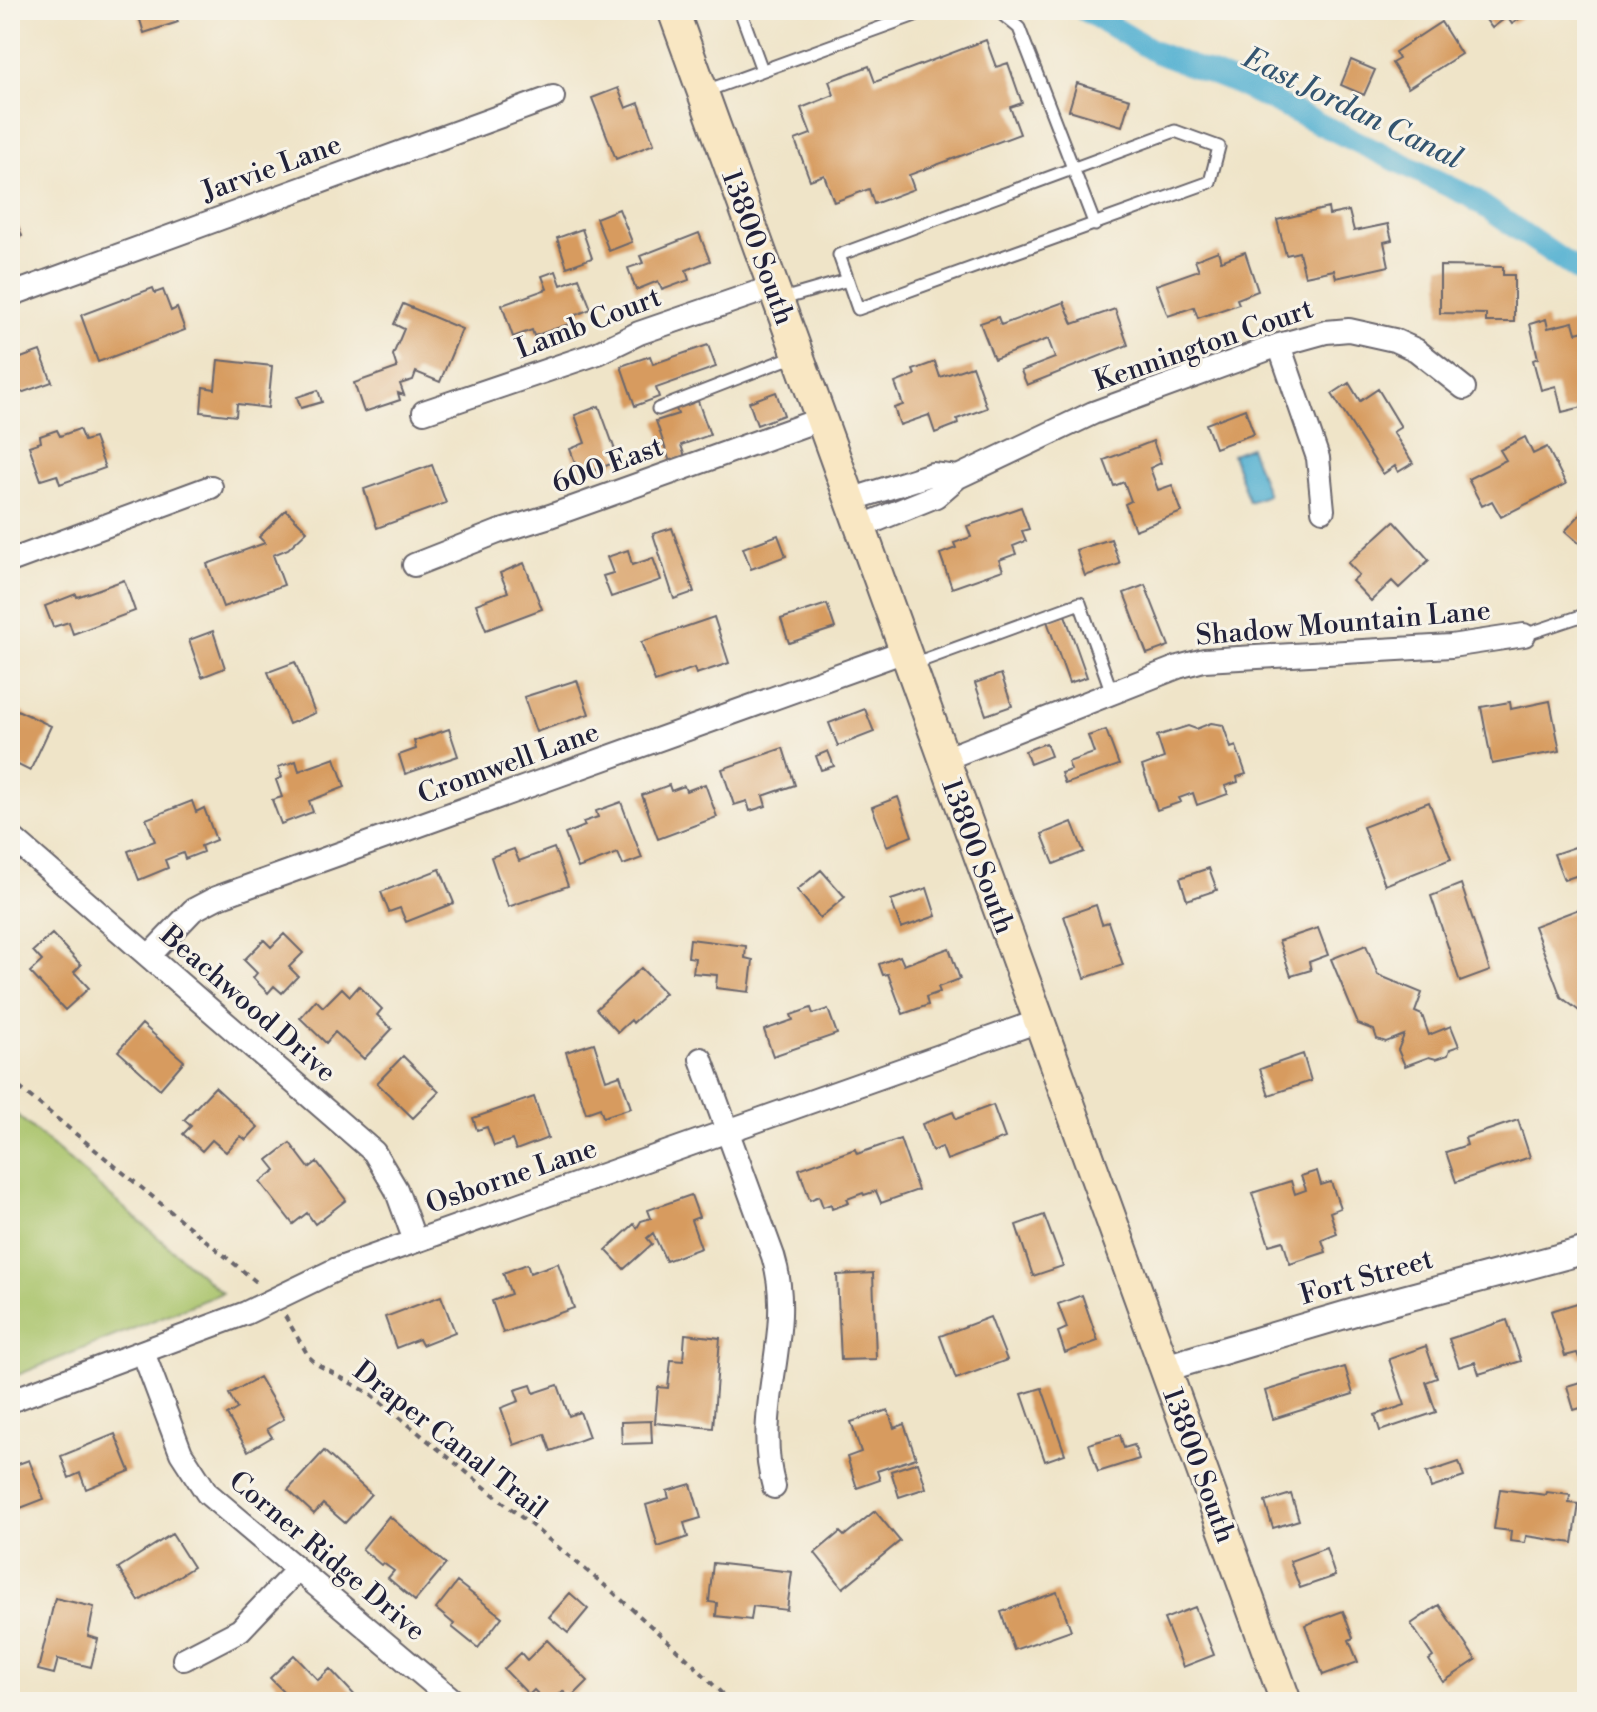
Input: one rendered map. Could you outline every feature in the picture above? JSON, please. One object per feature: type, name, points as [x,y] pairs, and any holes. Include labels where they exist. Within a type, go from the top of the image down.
[{"type":"main road","name":"13800 South","points":[[673,10],[1286,1702]]},
{"type":"street","name":"Jarvie Lane","points":[[10,295],[553,97]]},
{"type":"street","name":"Lamb Court","points":[[424,412],[598,353],[639,333],[775,294]]},
{"type":"street","name":"Kennington Court","points":[[855,514],[932,474],[958,477],[1093,413],[1279,345],[1326,332],[1349,330],[1371,333],[1416,350],[1464,388]]},
{"type":"street","points":[[1279,345],[1318,458],[1323,510]]},
{"type":"street","name":"600 East","points":[[414,565],[498,532],[821,419]]},
{"type":"street","points":[[10,561],[211,487]]},
{"type":"street","name":"Shadow Mountain Lane","points":[[944,759],[1204,660],[1451,646],[1524,635]]},
{"type":"street","name":"Cromwell Lane","points":[[149,956],[193,910],[216,898],[907,658]]},
{"type":"street","name":"Beachwood Drive","points":[[10,836],[374,1152],[396,1189],[415,1241]]},
{"type":"street","name":"Osborne Lane","points":[[10,1401],[274,1301],[337,1269],[1039,1021]]},
{"type":"street","points":[[701,1059],[773,1256],[781,1287],[766,1433],[767,1461],[774,1487]]},
{"type":"street","name":"Fort Street","points":[[1165,1368],[1358,1311],[1587,1250]]},
{"type":"street","name":"Corner Ridge Drive","points":[[143,1352],[181,1453],[197,1481],[219,1505],[455,1702]]},
{"type":"street","points":[[184,1659],[240,1630],[297,1570]]},
{"type":"lane","points":[[702,92],[929,10]]},
{"type":"lane","points":[[997,10],[1019,28],[1095,225]]},
{"type":"lane","points":[[743,11],[762,70]]},
{"type":"lane","points":[[1175,131],[1219,147],[1210,182],[858,309],[839,255],[1074,169],[1175,131]]},
{"type":"lane","points":[[775,294],[848,280]]},
{"type":"lane","points":[[658,409],[798,355]]},
{"type":"lane","points":[[907,658],[1080,603],[1112,693]]},
{"type":"lane","points":[[1524,635],[1587,614]]},
{"type":"path","name":"Draper Canal Trail","points":[[10,1080],[254,1279],[274,1301],[309,1357],[318,1365],[371,1394],[614,1593],[730,1702]]},
{"type":"green space","points":[[10,1109],[222,1293],[10,1378]]},
{"type":"water","points":[[1250,447],[1268,495],[1249,502],[1232,454]]},
{"type":"building","points":[[137,10],[174,10],[178,22],[144,33]]},
{"type":"building","points":[[1479,10],[1532,10],[1512,24],[1507,17],[1492,28]]},
{"type":"building","points":[[1441,22],[1461,54],[1408,88],[1392,63],[1399,59],[1395,52]]},
{"type":"building","points":[[986,40],[996,67],[1008,63],[1022,103],[1010,107],[1020,134],[909,175],[914,189],[874,204],[869,189],[834,202],[824,175],[810,180],[795,140],[811,134],[801,108],[834,95],[829,81],[869,66],[875,82]]},
{"type":"building","points":[[1351,60],[1375,70],[1364,95],[1341,85]]},
{"type":"building","points":[[1077,83],[1130,99],[1122,126],[1069,110]]},
{"type":"building","points":[[618,88],[626,108],[639,103],[654,144],[616,159],[592,98]]},
{"type":"building","points":[[10,205],[22,236],[10,241]]},
{"type":"building","points":[[1328,208],[1329,215],[1349,211],[1354,231],[1388,224],[1392,240],[1384,242],[1389,266],[1336,278],[1334,270],[1305,276],[1299,252],[1286,255],[1277,220]]},
{"type":"building","points":[[619,209],[632,242],[609,251],[596,218]]},
{"type":"building","points":[[582,229],[592,258],[567,267],[557,238]]},
{"type":"building","points":[[699,233],[710,261],[686,270],[689,280],[662,290],[658,281],[636,290],[628,268],[643,263],[640,256]]},
{"type":"building","points":[[1218,251],[1221,261],[1245,252],[1258,291],[1237,299],[1239,304],[1198,318],[1194,307],[1168,316],[1156,285],[1199,270],[1195,260]]},
{"type":"building","points":[[1440,266],[1503,267],[1503,275],[1514,275],[1514,322],[1486,322],[1486,314],[1440,313]]},
{"type":"building","points":[[556,271],[561,285],[579,278],[591,309],[573,316],[575,322],[534,336],[532,330],[513,337],[502,305],[547,289],[542,276]]},
{"type":"building","points":[[153,288],[155,293],[163,290],[171,311],[177,308],[185,330],[98,362],[81,315]]},
{"type":"building","points":[[1064,302],[1073,324],[1115,309],[1128,345],[1027,385],[1021,371],[1055,358],[1048,339],[994,359],[980,323],[998,317],[1001,325]]},
{"type":"building","points":[[403,304],[462,329],[440,382],[416,372],[413,380],[400,384],[404,395],[398,393],[400,400],[364,412],[354,383],[397,368],[393,355],[404,329],[394,324]]},
{"type":"building","points":[[1546,319],[1548,328],[1573,322],[1576,333],[1584,331],[1587,344],[1587,406],[1562,412],[1556,386],[1541,390],[1533,360],[1538,358],[1530,324]]},
{"type":"building","points":[[708,345],[716,367],[656,388],[659,397],[635,406],[621,366],[650,356],[653,364]]},
{"type":"building","points":[[40,351],[52,382],[18,394],[14,381],[10,383],[10,362]]},
{"type":"building","points":[[218,360],[272,366],[268,408],[237,404],[236,416],[201,412],[203,387],[215,389]]},
{"type":"building","points":[[935,362],[940,377],[972,366],[987,408],[957,419],[958,424],[935,433],[929,415],[900,425],[894,408],[903,405],[895,383],[915,375],[913,370]]},
{"type":"building","points":[[1349,383],[1360,401],[1378,389],[1401,427],[1393,432],[1413,463],[1398,472],[1395,466],[1383,474],[1332,394]]},
{"type":"building","points":[[318,390],[322,402],[301,408],[297,397]]},
{"type":"building","points":[[776,392],[784,415],[757,425],[749,402]]},
{"type":"building","points":[[698,401],[710,435],[681,445],[685,457],[670,462],[656,421],[678,414],[676,409]]},
{"type":"building","points":[[599,406],[619,461],[584,474],[580,464],[576,465],[570,449],[585,443],[575,415]]},
{"type":"building","points":[[1245,409],[1254,434],[1215,448],[1206,424]]},
{"type":"building","points":[[79,429],[84,441],[94,438],[105,468],[60,484],[57,475],[41,480],[29,446],[41,442],[40,436],[57,430],[60,436]]},
{"type":"building","points":[[1525,437],[1533,454],[1547,447],[1566,484],[1501,517],[1492,501],[1482,506],[1468,479],[1506,460],[1500,450]]},
{"type":"building","points":[[1153,441],[1161,463],[1150,468],[1158,490],[1172,485],[1182,512],[1135,530],[1125,504],[1131,501],[1124,482],[1114,486],[1104,460]]},
{"type":"building","points":[[432,465],[446,503],[377,528],[364,489]]},
{"type":"building","points":[[1021,507],[1029,529],[1022,531],[1026,541],[1013,546],[1016,554],[999,560],[1003,570],[952,588],[940,554],[956,548],[954,543],[971,537],[967,526]]},
{"type":"building","points":[[1587,507],[1587,550],[1565,531]]},
{"type":"building","points":[[286,510],[307,531],[288,549],[273,555],[284,585],[223,607],[207,564],[265,543],[259,537]]},
{"type":"building","points":[[1394,521],[1429,560],[1399,588],[1392,581],[1371,601],[1352,581],[1359,575],[1348,563]]},
{"type":"building","points":[[672,528],[694,592],[674,599],[653,534]]},
{"type":"building","points":[[778,535],[786,556],[751,569],[743,548]]},
{"type":"building","points":[[1111,539],[1120,564],[1085,576],[1076,550]]},
{"type":"building","points":[[628,550],[632,565],[653,558],[661,580],[611,597],[603,576],[613,573],[607,557]]},
{"type":"building","points":[[524,563],[542,609],[486,630],[476,604],[508,592],[500,573]]},
{"type":"building","points":[[124,580],[135,611],[73,634],[69,622],[53,627],[45,606]]},
{"type":"building","points":[[1145,585],[1169,646],[1147,654],[1124,593]]},
{"type":"building","points":[[827,604],[835,628],[789,643],[781,619]]},
{"type":"building","points":[[1065,615],[1087,677],[1069,683],[1047,621]]},
{"type":"building","points":[[714,617],[729,663],[696,674],[694,668],[655,682],[641,642]]},
{"type":"building","points":[[213,631],[225,668],[202,677],[189,640]]},
{"type":"building","points":[[295,662],[315,713],[289,724],[268,672]]},
{"type":"building","points":[[1001,674],[1012,706],[986,715],[975,683]]},
{"type":"building","points":[[577,680],[589,714],[536,732],[524,697]]},
{"type":"building","points":[[1550,701],[1560,751],[1492,764],[1481,707],[1510,702],[1511,709]]},
{"type":"building","points":[[13,708],[51,726],[30,771],[10,761],[10,714]]},
{"type":"building","points":[[865,709],[874,732],[838,746],[829,723]]},
{"type":"building","points":[[1211,723],[1223,725],[1231,748],[1236,746],[1246,774],[1237,777],[1238,782],[1225,786],[1228,794],[1197,805],[1193,793],[1179,798],[1181,802],[1157,810],[1142,766],[1164,758],[1157,736],[1188,726],[1196,729]]},
{"type":"building","points":[[449,729],[458,756],[405,774],[399,755],[416,749],[414,741]]},
{"type":"building","points":[[1106,730],[1119,765],[1065,784],[1061,773],[1071,770],[1068,762],[1094,753],[1088,736]]},
{"type":"building","points":[[1046,743],[1051,756],[1030,764],[1025,751]]},
{"type":"building","points":[[783,748],[795,785],[763,796],[766,806],[750,811],[747,801],[734,805],[722,769]]},
{"type":"building","points":[[828,751],[834,766],[821,770],[816,756]]},
{"type":"building","points":[[335,758],[345,787],[309,801],[313,812],[281,824],[272,800],[282,797],[276,780],[282,777],[278,767],[296,761],[299,771]]},
{"type":"building","points":[[705,784],[717,817],[658,839],[642,795],[669,785],[671,791],[684,786],[686,791]]},
{"type":"building","points":[[898,797],[912,836],[887,846],[872,807]]},
{"type":"building","points":[[192,801],[196,812],[204,808],[216,840],[201,846],[203,852],[185,859],[183,853],[165,860],[168,868],[139,880],[128,851],[155,841],[146,819]]},
{"type":"building","points":[[621,802],[642,858],[623,865],[618,853],[578,868],[565,834],[585,826],[583,822],[598,817],[596,811]]},
{"type":"building","points":[[1429,802],[1451,859],[1385,885],[1363,827]]},
{"type":"building","points":[[1072,822],[1084,852],[1054,864],[1042,834]]},
{"type":"building","points":[[1587,843],[1587,872],[1564,880],[1554,854]]},
{"type":"building","points":[[554,848],[568,886],[508,907],[491,857],[514,849],[519,861]]},
{"type":"building","points":[[1209,868],[1217,890],[1187,900],[1180,878]]},
{"type":"building","points":[[440,869],[454,903],[406,922],[400,908],[389,912],[381,892]]},
{"type":"building","points":[[821,870],[845,897],[820,918],[797,890]]},
{"type":"building","points":[[1461,884],[1490,971],[1460,982],[1431,896]]},
{"type":"building","points":[[927,888],[936,916],[901,928],[891,900]]},
{"type":"building","points":[[1096,905],[1102,924],[1108,922],[1123,965],[1085,978],[1064,916]]},
{"type":"building","points":[[1587,906],[1587,1017],[1561,997],[1534,926]]},
{"type":"building","points":[[1318,928],[1328,955],[1309,962],[1311,970],[1291,976],[1279,941]]},
{"type":"building","points":[[52,934],[81,965],[74,972],[89,988],[65,1010],[30,972],[42,961],[33,951]]},
{"type":"building","points":[[284,934],[303,953],[289,967],[298,976],[282,993],[274,986],[268,993],[253,978],[257,973],[244,960],[264,940],[271,947]]},
{"type":"building","points":[[690,939],[746,946],[745,958],[753,960],[749,992],[716,988],[717,975],[693,973],[695,958],[688,957]]},
{"type":"building","points":[[1366,945],[1378,975],[1422,993],[1415,1012],[1422,1015],[1429,1035],[1451,1026],[1459,1046],[1450,1049],[1448,1055],[1436,1059],[1429,1057],[1405,1066],[1398,1050],[1404,1035],[1386,1042],[1377,1039],[1374,1030],[1358,1024],[1331,959]]},
{"type":"building","points":[[949,948],[960,979],[938,987],[940,992],[926,997],[928,1005],[903,1014],[888,974],[883,975],[879,964],[900,956],[904,965]]},
{"type":"building","points":[[641,968],[665,993],[633,1023],[631,1020],[618,1032],[596,1009]]},
{"type":"building","points":[[359,986],[382,1009],[377,1015],[392,1029],[364,1059],[335,1032],[326,1043],[300,1018],[316,1000],[323,1007],[342,988],[350,996]]},
{"type":"building","points":[[811,1008],[813,1014],[828,1009],[837,1034],[773,1056],[764,1030],[793,1020],[791,1015]]},
{"type":"building","points":[[142,1024],[184,1061],[160,1089],[118,1051]]},
{"type":"building","points":[[594,1043],[606,1080],[620,1075],[631,1108],[603,1117],[600,1108],[586,1113],[566,1052]]},
{"type":"building","points":[[1303,1054],[1311,1081],[1269,1095],[1260,1069]]},
{"type":"building","points":[[403,1056],[439,1092],[413,1118],[377,1083]]},
{"type":"building","points":[[215,1087],[258,1127],[246,1140],[241,1136],[226,1152],[212,1140],[202,1151],[183,1134],[191,1126],[184,1120]]},
{"type":"building","points":[[534,1097],[548,1138],[516,1150],[512,1140],[494,1146],[487,1127],[477,1130],[473,1118]]},
{"type":"building","points":[[993,1105],[1005,1138],[947,1160],[942,1147],[932,1151],[922,1124],[953,1112],[956,1119]]},
{"type":"building","points":[[1518,1120],[1530,1157],[1456,1182],[1446,1152],[1467,1145],[1465,1138]]},
{"type":"building","points":[[900,1139],[918,1190],[881,1203],[876,1191],[863,1193],[847,1199],[849,1203],[832,1209],[831,1204],[823,1207],[819,1196],[810,1200],[799,1169],[855,1149],[857,1154]]},
{"type":"building","points":[[290,1143],[309,1168],[317,1162],[346,1200],[315,1224],[307,1213],[293,1224],[260,1182],[276,1170],[268,1160]]},
{"type":"building","points":[[1317,1171],[1321,1185],[1331,1182],[1340,1208],[1330,1212],[1337,1234],[1322,1240],[1326,1252],[1290,1264],[1283,1241],[1269,1245],[1252,1193],[1291,1181],[1295,1194],[1306,1190],[1301,1176]]},
{"type":"building","points":[[691,1195],[699,1217],[691,1220],[701,1248],[666,1261],[653,1233],[647,1238],[652,1244],[624,1269],[606,1250],[634,1224],[637,1228],[641,1221],[651,1218],[648,1210]]},
{"type":"building","points":[[1044,1215],[1063,1266],[1033,1276],[1016,1225]]},
{"type":"building","points":[[558,1263],[574,1308],[503,1333],[492,1301],[511,1294],[503,1273],[527,1264],[530,1273]]},
{"type":"building","points":[[873,1273],[876,1359],[841,1360],[837,1275]]},
{"type":"building","points":[[1082,1295],[1098,1341],[1065,1353],[1058,1332],[1067,1328],[1058,1304]]},
{"type":"building","points":[[441,1296],[455,1332],[422,1345],[419,1339],[396,1348],[385,1317]]},
{"type":"building","points":[[1587,1300],[1587,1356],[1579,1358],[1577,1353],[1565,1356],[1551,1311]]},
{"type":"building","points":[[990,1317],[1007,1360],[956,1379],[940,1336]]},
{"type":"building","points":[[1507,1320],[1521,1361],[1479,1374],[1475,1362],[1459,1367],[1449,1339]]},
{"type":"building","points":[[685,1334],[720,1338],[713,1428],[655,1423],[658,1387],[668,1388],[671,1360],[683,1361]]},
{"type":"building","points":[[1426,1346],[1437,1378],[1426,1382],[1436,1412],[1380,1431],[1375,1415],[1405,1405],[1389,1359]]},
{"type":"building","points":[[1345,1367],[1353,1394],[1273,1419],[1265,1391]]},
{"type":"building","points":[[259,1377],[284,1419],[267,1429],[272,1437],[248,1451],[227,1415],[237,1409],[229,1394]]},
{"type":"building","points":[[1587,1380],[1587,1406],[1574,1410],[1567,1386]]},
{"type":"building","points":[[531,1385],[534,1393],[558,1385],[569,1416],[580,1412],[589,1437],[551,1451],[545,1434],[514,1445],[501,1408],[519,1401],[515,1390]]},
{"type":"building","points":[[1042,1388],[1065,1454],[1045,1461],[1022,1394]]},
{"type":"building","points":[[888,1410],[894,1428],[904,1424],[916,1458],[877,1471],[880,1480],[857,1488],[847,1457],[861,1452],[851,1422]]},
{"type":"building","points":[[651,1421],[652,1443],[622,1444],[621,1422]]},
{"type":"building","points":[[115,1434],[130,1471],[86,1489],[80,1473],[69,1478],[61,1456]]},
{"type":"building","points":[[1120,1435],[1124,1448],[1134,1445],[1139,1459],[1098,1472],[1089,1444]]},
{"type":"building","points":[[324,1451],[371,1494],[345,1523],[323,1504],[314,1514],[288,1490]]},
{"type":"building","points":[[29,1460],[44,1499],[10,1512],[10,1467]]},
{"type":"building","points":[[918,1462],[926,1488],[899,1497],[891,1471]]},
{"type":"building","points":[[1459,1462],[1464,1477],[1431,1488],[1426,1473]]},
{"type":"building","points":[[691,1484],[701,1518],[684,1523],[688,1537],[658,1547],[646,1505],[669,1498],[667,1491]]},
{"type":"building","points":[[1500,1489],[1570,1495],[1569,1503],[1579,1504],[1573,1543],[1526,1536],[1525,1543],[1510,1541],[1511,1531],[1494,1529]]},
{"type":"building","points":[[1291,1494],[1299,1520],[1273,1528],[1265,1502]]},
{"type":"building","points":[[875,1511],[900,1541],[843,1588],[815,1553],[840,1532],[844,1536]]},
{"type":"building","points":[[389,1516],[446,1564],[415,1601],[388,1578],[394,1571],[383,1563],[381,1565],[362,1549]]},
{"type":"building","points":[[172,1534],[193,1567],[139,1601],[118,1568]]},
{"type":"building","points":[[1326,1548],[1335,1576],[1300,1588],[1290,1561]]},
{"type":"building","points":[[713,1563],[792,1572],[787,1610],[753,1606],[751,1620],[716,1616],[717,1603],[709,1602]]},
{"type":"building","points":[[457,1582],[502,1617],[478,1648],[436,1609]]},
{"type":"building","points":[[1057,1592],[1071,1630],[1014,1650],[1001,1612]]},
{"type":"building","points":[[570,1593],[588,1609],[568,1633],[549,1617]]},
{"type":"building","points":[[55,1598],[94,1607],[88,1636],[98,1639],[91,1667],[58,1659],[54,1674],[38,1670]]},
{"type":"building","points":[[1439,1605],[1476,1660],[1443,1682],[1429,1660],[1433,1657],[1411,1624]]},
{"type":"building","points":[[1195,1607],[1214,1655],[1183,1667],[1164,1619]]},
{"type":"building","points":[[1343,1611],[1353,1638],[1349,1640],[1358,1662],[1323,1675],[1305,1625]]},
{"type":"building","points":[[547,1640],[588,1681],[570,1699],[563,1691],[552,1702],[546,1702],[534,1690],[529,1695],[504,1669],[521,1653],[527,1660]]},
{"type":"building","points":[[294,1655],[318,1680],[330,1669],[361,1702],[294,1702],[270,1678]]},
{"type":"waterway","name":"East Jordan Canal","points":[[1084,10],[1157,53],[1233,82],[1469,196],[1587,277]]}]
